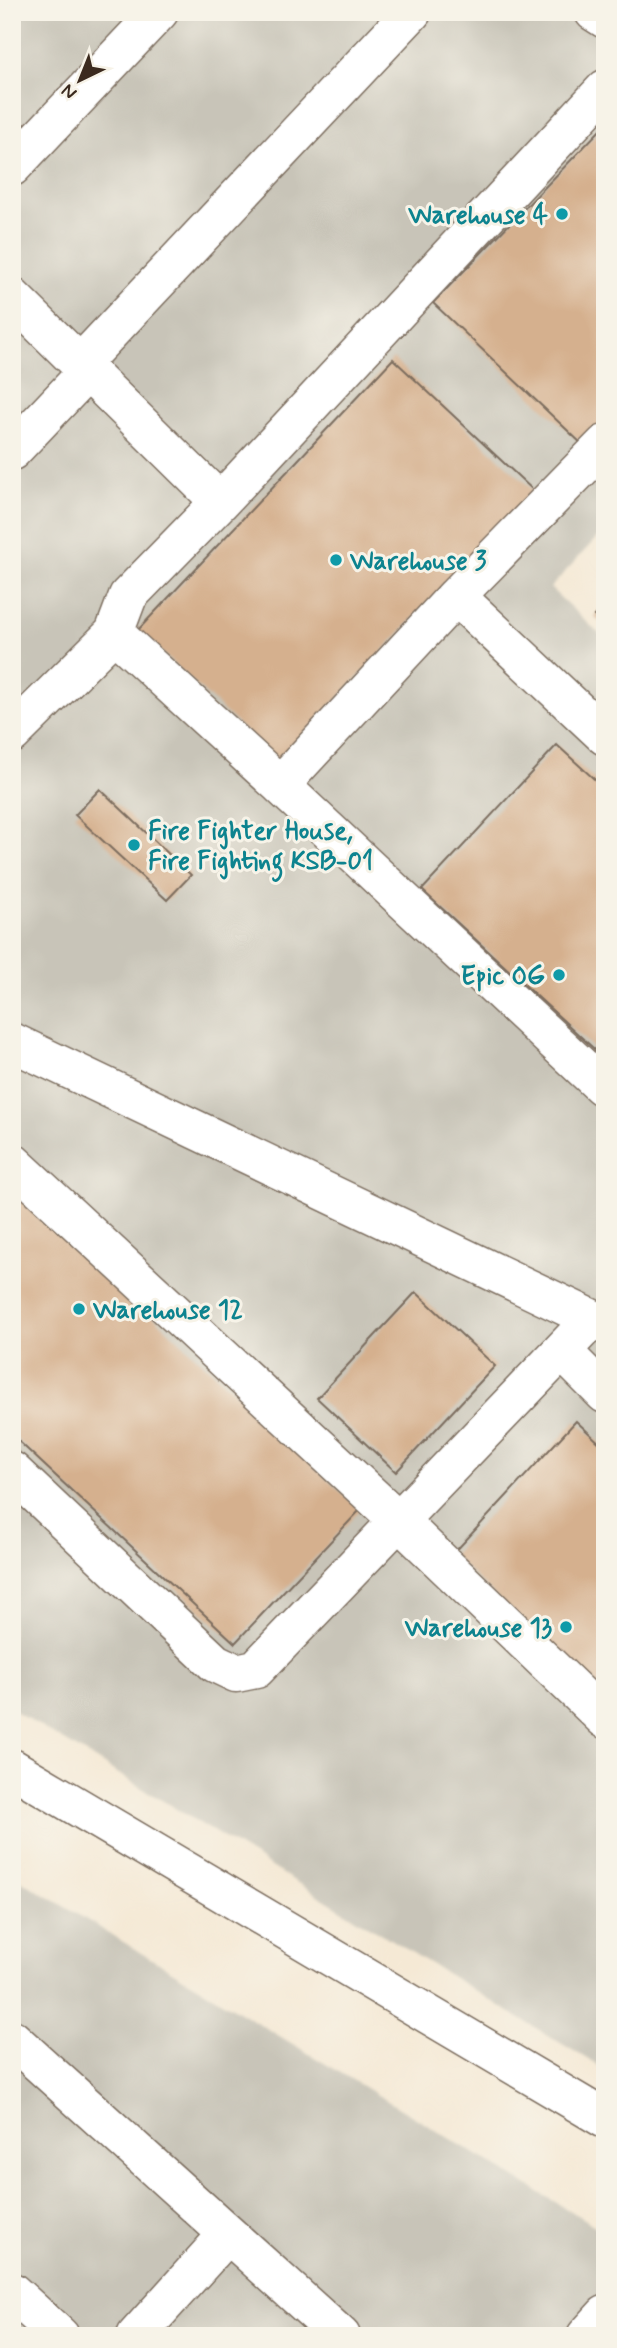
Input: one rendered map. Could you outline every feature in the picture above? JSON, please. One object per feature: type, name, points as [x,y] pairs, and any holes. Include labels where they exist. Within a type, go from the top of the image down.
[{"type":"street","points":[[12,167],[159,12]]},
{"type":"street","points":[[12,451],[84,367],[412,12]]},
{"type":"street","points":[[594,12],[605,19]]},
{"type":"street","points":[[12,734],[114,633],[128,596],[220,502],[605,89]]},
{"type":"street","points":[[12,298],[220,502]]},
{"type":"street","points":[[280,785],[456,596],[605,444]]},
{"type":"street","points":[[456,596],[605,736]]},
{"type":"street","points":[[114,633],[602,1086]]},
{"type":"street","points":[[12,1042],[598,1322],[562,1351],[256,1669],[236,1673],[215,1663],[12,1471]]},
{"type":"street","points":[[12,1162],[399,1521],[605,1719]]},
{"type":"street","points":[[562,1351],[605,1394]]},
{"type":"street","points":[[12,1768],[605,2119]]},
{"type":"street","points":[[12,2039],[341,2336]]},
{"type":"street","points":[[136,2336],[228,2234]]},
{"type":"street","points":[[12,2292],[60,2336]]},
{"type":"street","points":[[586,2336],[605,2315]]},
{"type":"shaded area","points":[[12,12],[605,12],[605,529],[550,588],[605,639],[605,2070],[12,1709]]},
{"type":"shaded area","points":[[12,1875],[605,2232],[605,2336],[12,2336]]},
{"type":"building","name":"Warehouse 4","points":[[605,125],[605,422],[583,445],[433,303]]},
{"type":"building","name":"Warehouse 3","points":[[393,359],[534,491],[278,762],[138,630]]},
{"type":"building","points":[[605,604],[605,626],[594,616]]},
{"type":"building","name":"Epic OG","points":[[557,745],[605,789],[605,1059],[422,890]]},
{"type":"building","name":"Fire Fighter House, Fire Fighting KSB-01","points":[[100,789],[191,875],[167,900],[75,815]]},
{"type":"building","name":"Warehouse 12","points":[[12,1184],[360,1510],[235,1643],[12,1435]]},
{"type":"building","points":[[416,1292],[495,1366],[396,1472],[317,1398]]},
{"type":"building","name":"Warehouse 13","points":[[576,1421],[605,1448],[605,1699],[452,1555]]},
{"type":"place","name":"Warehouse 4","points":[[562,214]]},
{"type":"place","name":"Warehouse 3","points":[[336,560]]},
{"type":"place","name":"Fire Fighter House, Fire Fighting KSB-01","points":[[134,845]]},
{"type":"place","name":"Epic OG","points":[[559,975]]},
{"type":"place","name":"Warehouse 12","points":[[79,1309]]},
{"type":"place","name":"Warehouse 13","points":[[566,1627]]}]
